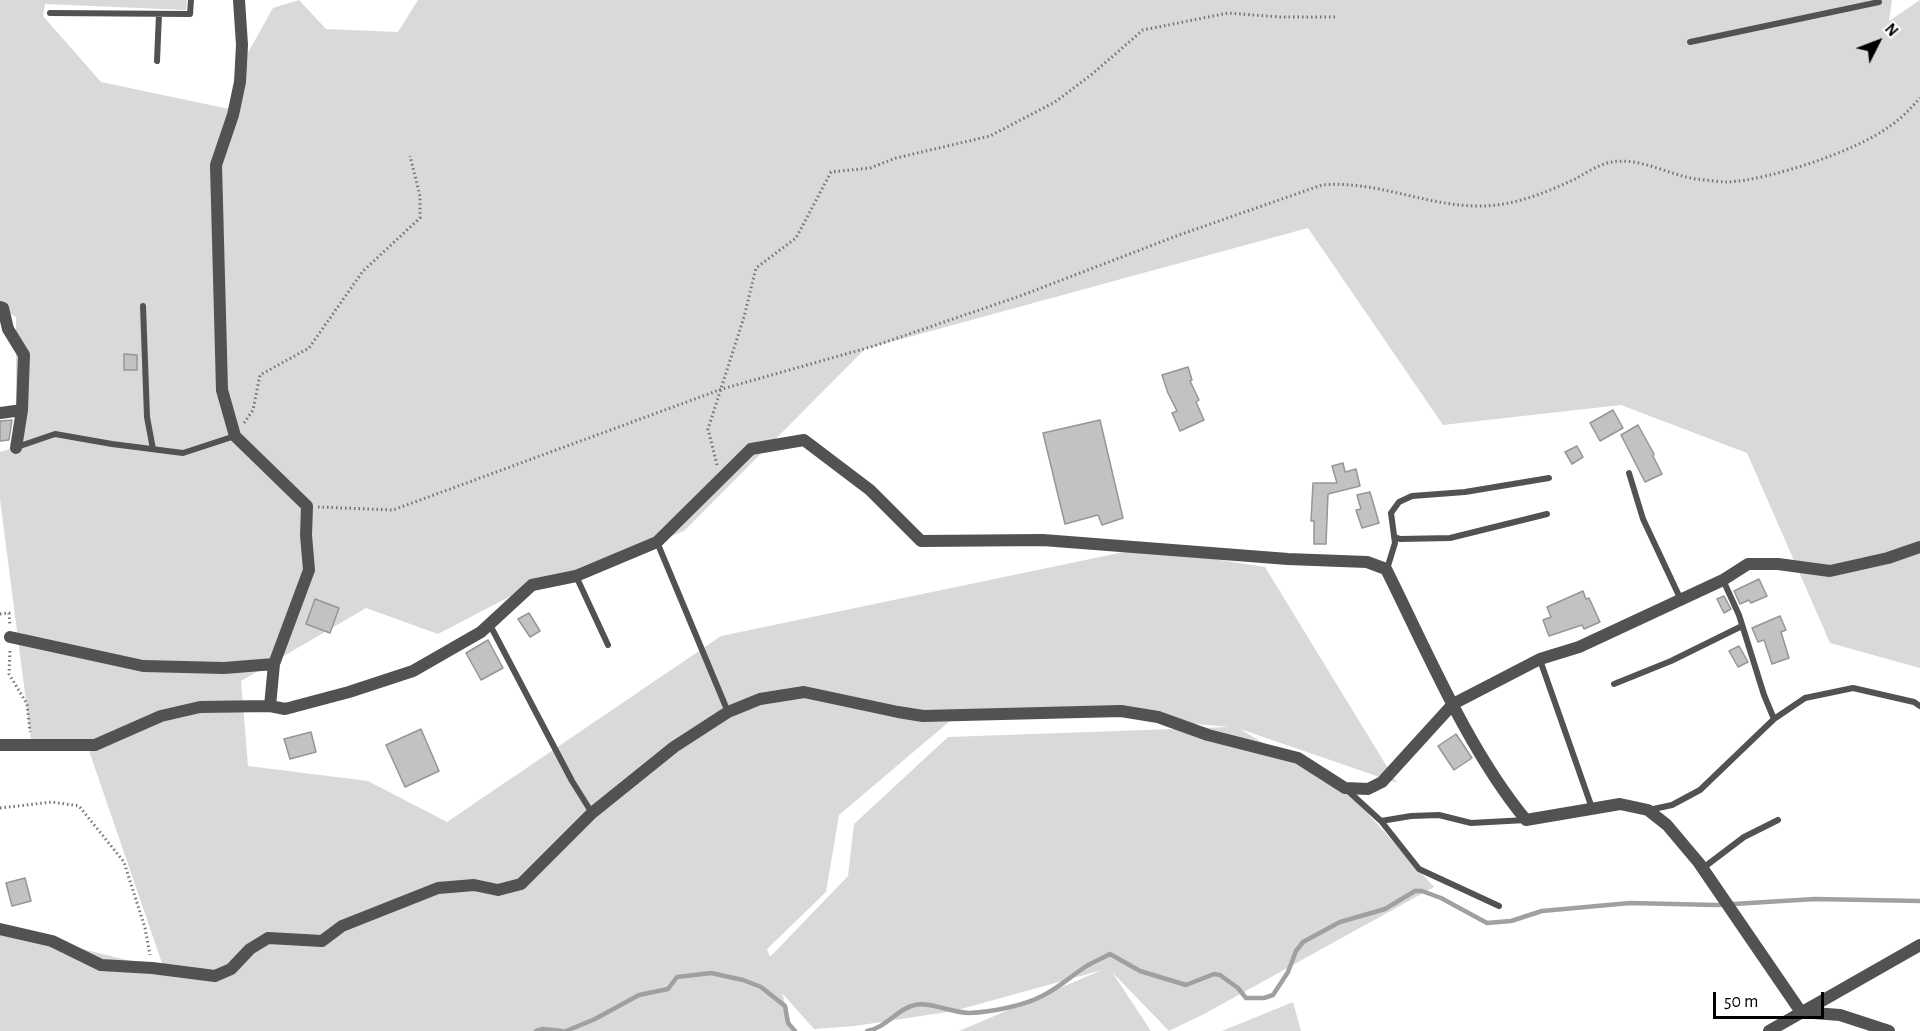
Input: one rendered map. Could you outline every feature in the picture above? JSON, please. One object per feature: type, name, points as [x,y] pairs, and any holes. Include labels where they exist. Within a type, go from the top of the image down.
[{"type":"street","points":[[239,0],[242,45],[240,82],[233,115],[216,165],[222,390],[236,436],[307,506],[306,535],[309,570],[274,664],[270,706]]},
{"type":"street","points":[[0,307],[3,309],[5,334],[24,355],[22,410],[16,447]]},
{"type":"street","points":[[0,412],[22,410]]},
{"type":"street","points":[[0,745],[95,745],[161,716],[200,707],[270,706],[285,709],[413,670],[481,632],[532,585],[576,576],[657,542],[751,449],[804,440],[870,490],[921,541],[1043,540],[1288,559],[1367,562],[1386,569],[1453,704],[1505,795],[1526,820],[1620,804],[1648,810],[1667,825],[1703,868],[1801,1012]]},
{"type":"street","points":[[0,929],[52,941],[101,965],[152,968],[215,976],[231,969],[250,949],[268,938],[322,941],[342,927],[438,888],[474,885],[498,890],[521,884],[592,813],[674,747],[728,711],[760,699],[804,692],[923,716],[1121,711],[1158,717],[1208,735],[1298,758],[1345,788],[1368,789],[1382,782],[1453,704],[1539,659],[1579,647],[1723,580],[1748,564],[1778,564],[1830,571],[1888,558],[1920,547]]},
{"type":"street","points":[[10,637],[143,666],[224,668],[274,664]]},
{"type":"street","points":[[1769,1031],[1920,945]]},
{"type":"street","points":[[1801,1012],[1840,1015],[1889,1031]]},
{"type":"lane","points":[[50,13],[190,14],[191,0]]},
{"type":"lane","points":[[1690,42],[1856,8],[1879,2],[1878,0]]},
{"type":"lane","points":[[157,61],[159,14]]},
{"type":"lane","points":[[143,306],[147,417],[153,449]]},
{"type":"lane","points":[[16,447],[55,434],[183,453],[236,436]]},
{"type":"lane","points":[[1629,473],[1643,519],[1680,600]]},
{"type":"lane","points":[[1386,569],[1395,543],[1391,513],[1399,502],[1412,496],[1465,492],[1550,478]]},
{"type":"lane","points":[[1395,537],[1400,539],[1450,538],[1546,514]]},
{"type":"lane","points":[[657,542],[728,711]]},
{"type":"lane","points":[[576,576],[608,645]]},
{"type":"lane","points":[[1723,580],[1742,626],[1774,719]]},
{"type":"lane","points":[[489,624],[572,781],[592,813]]},
{"type":"lane","points":[[1614,684],[1671,661],[1742,626]]},
{"type":"lane","points":[[1539,659],[1592,809]]},
{"type":"lane","points":[[1648,810],[1672,805],[1700,790],[1774,719],[1805,698],[1853,688],[1914,702],[1920,706]]},
{"type":"lane","points":[[1345,788],[1381,821],[1419,869],[1498,906]]},
{"type":"lane","points":[[1381,821],[1439,814],[1471,823],[1526,820]]},
{"type":"lane","points":[[1703,868],[1744,837],[1778,820]]},
{"type":"path","points":[[721,477],[708,429],[744,317],[756,268],[796,238],[831,172],[870,168],[896,158],[990,136],[1055,102],[1091,75],[1143,30],[1228,13],[1281,17],[1337,17]]},
{"type":"path","points":[[307,506],[393,510],[722,389],[874,346],[1020,296],[1179,235],[1323,185],[1336,183],[1363,187],[1444,203],[1499,206],[1543,193],[1611,162],[1625,162],[1692,178],[1729,182],[1788,170],[1854,146],[1889,128],[1920,98]]},
{"type":"path","points":[[236,436],[253,410],[260,375],[309,348],[363,271],[420,218],[420,196],[410,156]]},
{"type":"path","points":[[0,614],[9,613],[9,674],[27,704],[32,746]]},
{"type":"path","points":[[0,808],[52,802],[79,806],[124,862],[145,928],[152,968]]},
{"type":"shaded area","points":[[0,0],[187,0],[186,10],[45,4],[43,16],[101,82],[239,111],[245,58],[273,8],[299,0],[326,29],[398,32],[418,0],[1892,0],[1889,21],[1920,0],[1920,668],[1830,643],[1747,453],[1621,405],[1443,425],[1308,228],[865,349],[684,531],[576,576],[532,585],[438,634],[366,608],[241,681],[248,766],[368,781],[447,822],[721,636],[1143,548],[1265,567],[1397,783],[1240,729],[1351,795],[1434,887],[1169,1031],[1112,972],[1151,1031],[959,1031],[1102,970],[954,1011],[855,1026],[814,1029],[782,993],[793,1031],[0,1031],[0,929],[164,969],[85,739],[31,740],[0,499],[0,452],[16,447],[16,317],[0,308]],"holes":[[[1061,711],[1229,727],[948,737],[854,824],[848,876],[770,957],[767,949],[826,892],[839,815],[957,715]]]},
{"type":"shaded area","points":[[1293,1002],[1301,1031],[1222,1031]]},
{"type":"building","points":[[124,354],[137,355],[137,370],[124,370]]},
{"type":"building","points":[[1188,367],[1192,380],[1190,381],[1199,400],[1196,402],[1204,420],[1180,431],[1172,413],[1177,411],[1162,375]]},
{"type":"building","points":[[1613,410],[1623,428],[1600,441],[1590,423]]},
{"type":"building","points":[[12,420],[9,440],[0,441],[0,421]]},
{"type":"building","points":[[1100,420],[1123,518],[1102,525],[1098,515],[1065,524],[1043,433]]},
{"type":"building","points":[[1638,425],[1662,474],[1645,482],[1621,435]]},
{"type":"building","points":[[1577,446],[1583,457],[1572,464],[1565,452]]},
{"type":"building","points":[[1343,463],[1345,472],[1356,469],[1360,486],[1328,494],[1326,544],[1314,544],[1314,521],[1311,521],[1313,483],[1337,483],[1332,466]]},
{"type":"building","points":[[1370,492],[1379,523],[1362,528],[1356,510],[1361,509],[1357,495]]},
{"type":"building","points":[[1759,579],[1767,596],[1751,603],[1749,600],[1740,604],[1734,591]]},
{"type":"building","points":[[1583,591],[1586,599],[1589,598],[1600,622],[1584,629],[1582,625],[1549,636],[1543,620],[1551,617],[1547,607]]},
{"type":"building","points":[[1724,596],[1731,609],[1724,613],[1717,599]]},
{"type":"building","points":[[315,599],[339,608],[330,633],[306,624]]},
{"type":"building","points":[[529,613],[540,631],[530,637],[518,619]]},
{"type":"building","points":[[1780,616],[1786,630],[1781,632],[1789,658],[1772,664],[1764,640],[1758,642],[1752,628]]},
{"type":"building","points":[[488,640],[503,668],[481,680],[466,653]]},
{"type":"building","points":[[1739,646],[1748,662],[1738,667],[1729,651]]},
{"type":"building","points":[[421,729],[439,771],[405,787],[386,745]]},
{"type":"building","points":[[311,732],[316,752],[290,759],[284,739]]},
{"type":"building","points":[[1456,734],[1472,758],[1454,770],[1438,746]]},
{"type":"building","points":[[25,878],[31,901],[12,906],[6,883]]},
{"type":"waterway","points":[[867,1031],[880,1026],[903,1010],[920,1004],[969,1013],[997,1010],[1027,1002],[1049,992],[1085,967],[1110,954],[1140,971],[1186,985],[1214,974],[1220,975],[1238,988],[1246,998],[1264,998],[1273,995],[1303,942],[1340,922],[1385,909],[1415,891],[1422,891],[1441,898],[1487,923],[1511,921],[1542,911],[1630,903],[1717,905],[1815,899],[1920,901]]},
{"type":"waterway","points":[[566,1031],[595,1019],[639,995],[668,989],[677,977],[711,973],[743,980],[761,987],[785,1006],[788,1023],[795,1031]]},
{"type":"waterway","points":[[536,1031],[543,1029],[562,1031]]}]
